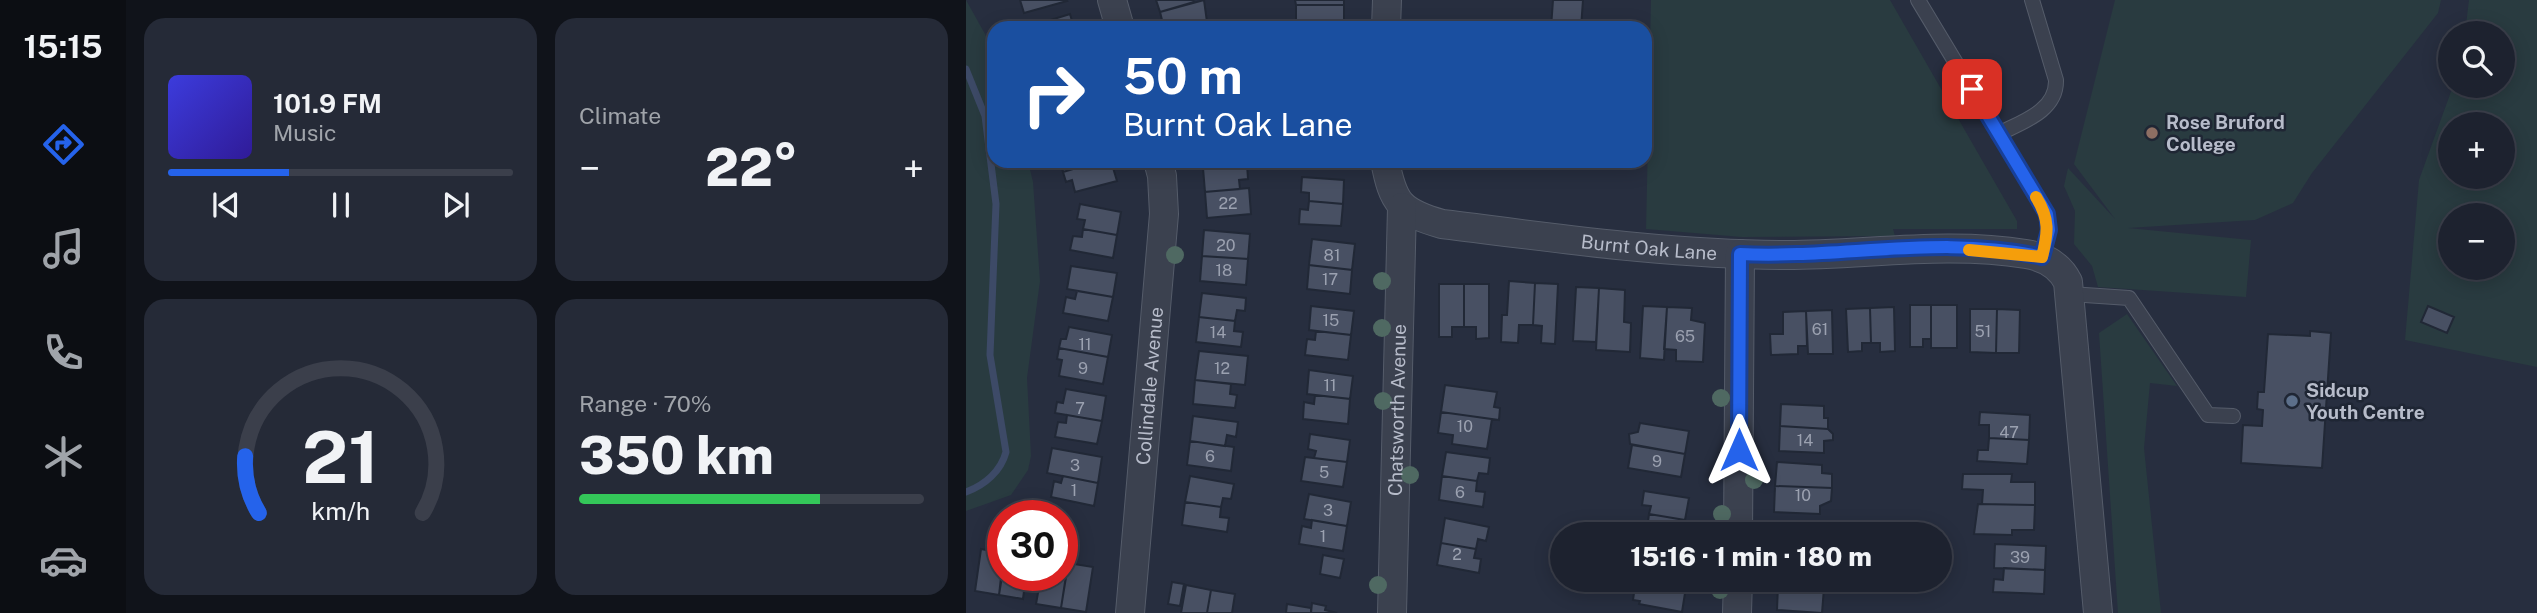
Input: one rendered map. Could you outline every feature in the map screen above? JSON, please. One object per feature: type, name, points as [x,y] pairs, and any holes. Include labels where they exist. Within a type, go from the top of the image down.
[{"type":"street","points":[[1112,0],[1118,21]]},
{"type":"street","points":[[1386,21],[1387,0]]},
{"type":"street","name":"Collindale Avenue","points":[[1130,613],[1164,214],[1160,168]]},
{"type":"street","points":[[1386,168],[1389,183],[1402,208]]},
{"type":"street","name":"Burnt Oak Lane","points":[[1402,208],[1410,215],[1442,224],[1740,254],[1820,255],[1955,249],[2042,257]]},
{"type":"street","name":"Chatsworth Avenue","points":[[1392,613],[1402,208]]},
{"type":"street","points":[[1738,522],[1740,254]]},
{"type":"street","points":[[2042,257],[2064,273],[2070,294],[2098,613]]},
{"type":"street","points":[[1737,613],[1738,592]]},
{"type":"lane","points":[[1918,0],[2047,214],[2049,230],[2042,257]]},
{"type":"lane","points":[[1998,134],[2049,105],[2057,93],[2056,80],[2032,0]]},
{"type":"lane","points":[[2070,294],[2129,298],[2208,415],[2233,416]]},
{"type":"shaded area","points":[[966,0],[987,38],[987,168],[1030,168],[1040,281],[1027,378],[1031,456],[1028,470],[1011,495],[987,500],[987,504],[966,511]]},
{"type":"shaded area","points":[[1651,0],[1890,0],[2017,221],[2017,229],[1893,229],[1895,236],[1742,237],[1646,229],[1647,168],[1652,168]]},
{"type":"shaded area","points":[[2115,0],[2441,0],[2438,13],[2312,173],[2293,203],[2255,220],[2128,228],[2251,240],[2246,297],[2098,287],[2092,266],[2074,244],[2075,211],[2064,186],[2068,168],[2115,219],[2074,164]]},
{"type":"shaded area","points":[[2469,0],[2537,0],[2537,367],[2405,340],[2419,180],[2438,127],[2438,189],[2515,189],[2515,112],[2444,112],[2449,98],[2515,98],[2515,21],[2466,21]]},
{"type":"shaded area","points":[[2127,314],[2177,386],[2150,383],[2144,448],[2161,613],[2118,613],[2099,333]]},
{"type":"building","points":[[1020,0],[1066,0],[1067,1],[1024,13]]},
{"type":"building","points":[[1156,0],[1193,0],[1194,2],[1160,12]]},
{"type":"building","points":[[1204,0],[1207,21],[1162,21],[1160,12]]},
{"type":"building","points":[[1295,0],[1344,0],[1344,5],[1296,5]]},
{"type":"building","points":[[1553,0],[1583,0],[1582,21],[1552,21]]},
{"type":"building","points":[[1296,5],[1344,5],[1344,21],[1296,21]]},
{"type":"building","points":[[1070,14],[1072,21],[1047,21]]},
{"type":"building","points":[[1076,168],[1113,168],[1117,181],[1075,192],[1072,180],[1066,182],[1063,172]]},
{"type":"building","points":[[1203,168],[1247,168],[1248,179],[1239,180],[1240,189],[1205,192]]},
{"type":"building","points":[[1302,177],[1344,180],[1343,204],[1309,201],[1309,193],[1301,192]]},
{"type":"building","points":[[1249,188],[1251,214],[1207,218],[1205,192]]},
{"type":"building","points":[[1309,201],[1343,204],[1341,226],[1299,224],[1300,209],[1308,210]]},
{"type":"building","points":[[1080,204],[1121,212],[1117,235],[1083,229],[1085,220],[1077,219]]},
{"type":"building","points":[[1083,229],[1117,235],[1113,258],[1070,250],[1073,236],[1082,237]]},
{"type":"building","points":[[1204,230],[1250,234],[1248,259],[1202,256]]},
{"type":"building","points":[[1312,239],[1355,244],[1352,270],[1309,265]]},
{"type":"building","points":[[1202,256],[1248,259],[1246,285],[1200,281]]},
{"type":"building","points":[[1309,265],[1352,270],[1350,294],[1307,289]]},
{"type":"building","points":[[1071,266],[1117,273],[1113,297],[1067,289]]},
{"type":"building","points":[[1509,281],[1535,283],[1533,325],[1519,325],[1518,343],[1501,342],[1502,315],[1507,315]]},
{"type":"building","points":[[1535,283],[1558,284],[1555,344],[1541,343],[1542,326],[1533,325]]},
{"type":"building","points":[[1439,284],[1464,284],[1464,327],[1452,327],[1452,337],[1439,337]]},
{"type":"building","points":[[1464,284],[1489,284],[1489,338],[1476,339],[1476,327],[1464,327]]},
{"type":"building","points":[[1576,287],[1599,288],[1596,342],[1573,341]]},
{"type":"building","points":[[1599,288],[1625,290],[1624,322],[1631,323],[1630,352],[1596,350]]},
{"type":"building","points":[[1077,291],[1113,297],[1108,321],[1063,313],[1066,297],[1075,299]]},
{"type":"building","points":[[1202,293],[1246,298],[1245,311],[1237,310],[1235,321],[1199,317]]},
{"type":"building","points":[[1910,305],[1931,305],[1931,339],[1923,339],[1923,347],[1910,347]]},
{"type":"building","points":[[1931,305],[1957,305],[1957,348],[1931,348]]},
{"type":"building","points":[[1311,306],[1354,311],[1351,335],[1309,330]]},
{"type":"building","points":[[1643,306],[1667,307],[1664,360],[1640,358]]},
{"type":"building","points":[[2428,306],[2454,317],[2447,333],[2421,322]]},
{"type":"building","points":[[1667,307],[1692,308],[1691,320],[1705,323],[1703,362],[1676,361],[1676,350],[1664,349]]},
{"type":"building","points":[[1894,307],[1895,351],[1880,352],[1880,343],[1871,343],[1870,308]]},
{"type":"building","points":[[1870,308],[1871,343],[1862,343],[1862,351],[1848,352],[1846,309]]},
{"type":"building","points":[[1970,309],[1997,309],[1996,353],[1970,352]]},
{"type":"building","points":[[1997,309],[2020,310],[2019,353],[1996,353]]},
{"type":"building","points":[[1832,310],[1833,354],[1808,354],[1806,311]]},
{"type":"building","points":[[1806,311],[1807,346],[1798,346],[1798,354],[1771,355],[1770,334],[1783,334],[1783,312]]},
{"type":"building","points":[[1199,317],[1235,321],[1234,331],[1243,332],[1241,347],[1196,342]]},
{"type":"building","points":[[1069,327],[1112,335],[1108,357],[1059,348],[1061,339],[1066,339]]},
{"type":"building","points":[[1316,331],[1351,335],[1348,360],[1305,355],[1307,339],[1315,340]]},
{"type":"building","name":"Sidcup Youth Centre","points":[[2310,331],[2331,333],[2322,468],[2241,463],[2243,425],[2262,426],[2263,410],[2257,409],[2258,392],[2264,392],[2268,334],[2310,336]]},
{"type":"building","points":[[1059,348],[1108,357],[1103,384],[1059,376],[1062,360],[1057,359]]},
{"type":"building","points":[[1199,351],[1248,356],[1245,385],[1195,380]]},
{"type":"building","points":[[1309,370],[1353,376],[1350,399],[1307,394]]},
{"type":"building","points":[[1195,380],[1231,384],[1230,394],[1237,395],[1235,408],[1193,404]]},
{"type":"building","points":[[1445,385],[1497,392],[1494,407],[1500,408],[1499,420],[1441,412]]},
{"type":"building","points":[[1066,389],[1106,396],[1102,421],[1055,413],[1057,402],[1063,403]]},
{"type":"building","points":[[1315,395],[1350,399],[1348,424],[1303,419],[1304,402],[1314,404]]},
{"type":"building","points":[[1781,404],[1824,406],[1828,429],[1780,426]]},
{"type":"building","points":[[1441,412],[1492,419],[1487,449],[1452,444],[1453,435],[1438,433]]},
{"type":"building","points":[[1980,412],[2030,415],[2029,440],[1989,438],[1989,425],[1979,425]]},
{"type":"building","points":[[1067,415],[1102,421],[1097,444],[1055,437],[1058,422],[1066,423]]},
{"type":"building","points":[[1193,416],[1238,422],[1236,437],[1227,435],[1225,446],[1190,441]]},
{"type":"building","points":[[1640,423],[1689,431],[1685,454],[1630,444],[1629,434],[1638,432]]},
{"type":"building","points":[[1780,426],[1828,429],[1833,434],[1833,440],[1824,441],[1824,453],[1779,451]]},
{"type":"building","points":[[1310,434],[1350,440],[1347,462],[1314,458],[1316,451],[1308,449]]},
{"type":"building","points":[[1989,438],[2029,440],[2027,464],[1977,461],[1978,450],[1988,450]]},
{"type":"building","points":[[1190,441],[1234,447],[1231,471],[1187,465]]},
{"type":"building","points":[[1632,445],[1685,454],[1681,477],[1628,468]]},
{"type":"building","points":[[1052,448],[1102,457],[1098,483],[1047,473]]},
{"type":"building","points":[[1446,452],[1490,458],[1488,474],[1479,473],[1477,481],[1442,476]]},
{"type":"building","points":[[1305,457],[1347,462],[1343,487],[1301,481]]},
{"type":"building","points":[[1777,462],[1822,465],[1822,473],[1832,474],[1832,488],[1775,486]]},
{"type":"building","points":[[1963,474],[2012,474],[2011,482],[2035,482],[2035,505],[1982,504],[1983,490],[1962,489]]},
{"type":"building","points":[[1063,476],[1098,483],[1094,506],[1078,503],[1078,500],[1051,497],[1054,481],[1061,483]]},
{"type":"building","points":[[1190,476],[1234,484],[1231,499],[1223,498],[1221,507],[1185,502]]},
{"type":"building","points":[[1442,476],[1477,481],[1476,491],[1485,492],[1483,507],[1439,500]]},
{"type":"building","points":[[1775,486],[1832,488],[1831,501],[1820,506],[1820,514],[1774,512]]},
{"type":"building","points":[[1644,491],[1689,498],[1685,520],[1649,514],[1651,506],[1642,505]]},
{"type":"building","points":[[1309,494],[1351,502],[1347,526],[1304,519]]},
{"type":"building","points":[[1185,502],[1221,507],[1220,517],[1229,518],[1227,532],[1182,525]]},
{"type":"building","points":[[1978,504],[2035,505],[2034,530],[2012,530],[2012,535],[1974,534]]},
{"type":"building","points":[[1649,514],[1685,520],[1685,522],[1648,522]]},
{"type":"building","points":[[1445,518],[1489,527],[1486,541],[1478,539],[1476,549],[1441,543]]},
{"type":"building","points":[[1312,520],[1347,526],[1343,551],[1299,544],[1302,526],[1311,528]]},
{"type":"building","points":[[1441,543],[1476,549],[1474,558],[1481,559],[1479,573],[1437,565]]},
{"type":"building","points":[[1995,544],[2046,546],[2045,570],[1994,568]]},
{"type":"building","points":[[981,549],[987,550],[987,591],[999,591],[999,595],[975,591]]},
{"type":"building","points":[[1323,555],[1344,559],[1340,578],[1320,574]]},
{"type":"building","points":[[1078,565],[1093,567],[1086,612],[1061,608],[1064,591],[1078,591]]},
{"type":"building","points":[[2004,568],[2045,570],[2044,594],[1993,592],[1994,579],[2003,580]]},
{"type":"building","points":[[1172,582],[1184,584],[1180,606],[1168,604]]},
{"type":"building","points":[[1186,585],[1211,590],[1207,613],[1181,613]]},
{"type":"building","points":[[1211,590],[1235,594],[1232,613],[1207,613]]},
{"type":"building","points":[[1000,591],[1024,591],[1023,599],[999,595]]},
{"type":"building","points":[[1038,591],[1064,591],[1061,608],[1036,604]]},
{"type":"building","points":[[1629,592],[1685,592],[1682,612],[1639,604],[1640,601],[1633,600],[1634,593]]},
{"type":"building","points":[[1778,592],[1824,592],[1822,613],[1777,610]]},
{"type":"building","points":[[1312,603],[1326,606],[1325,610],[1337,613],[1311,613]]},
{"type":"building","points":[[1287,604],[1311,608],[1311,613],[1286,613]]},
{"type":"waterway","points":[[966,69],[985,116],[987,132]]},
{"type":"waterway","points":[[966,492],[991,477],[1006,452],[990,355],[996,204],[992,168]]},
{"type":"slow traffic","points":[[1969,250],[2042,257],[2049,230],[2047,214],[2036,197]]},
{"type":"place","name":"Rose Bruford College","points":[[2152,133]]},
{"type":"place","name":"Sidcup Youth Centre","points":[[2292,401]]},
{"type":"route","points":[[1739,450],[1740,254],[1820,255],[1955,249],[2042,257],[2049,230],[2047,214],[1972,89]]}]
